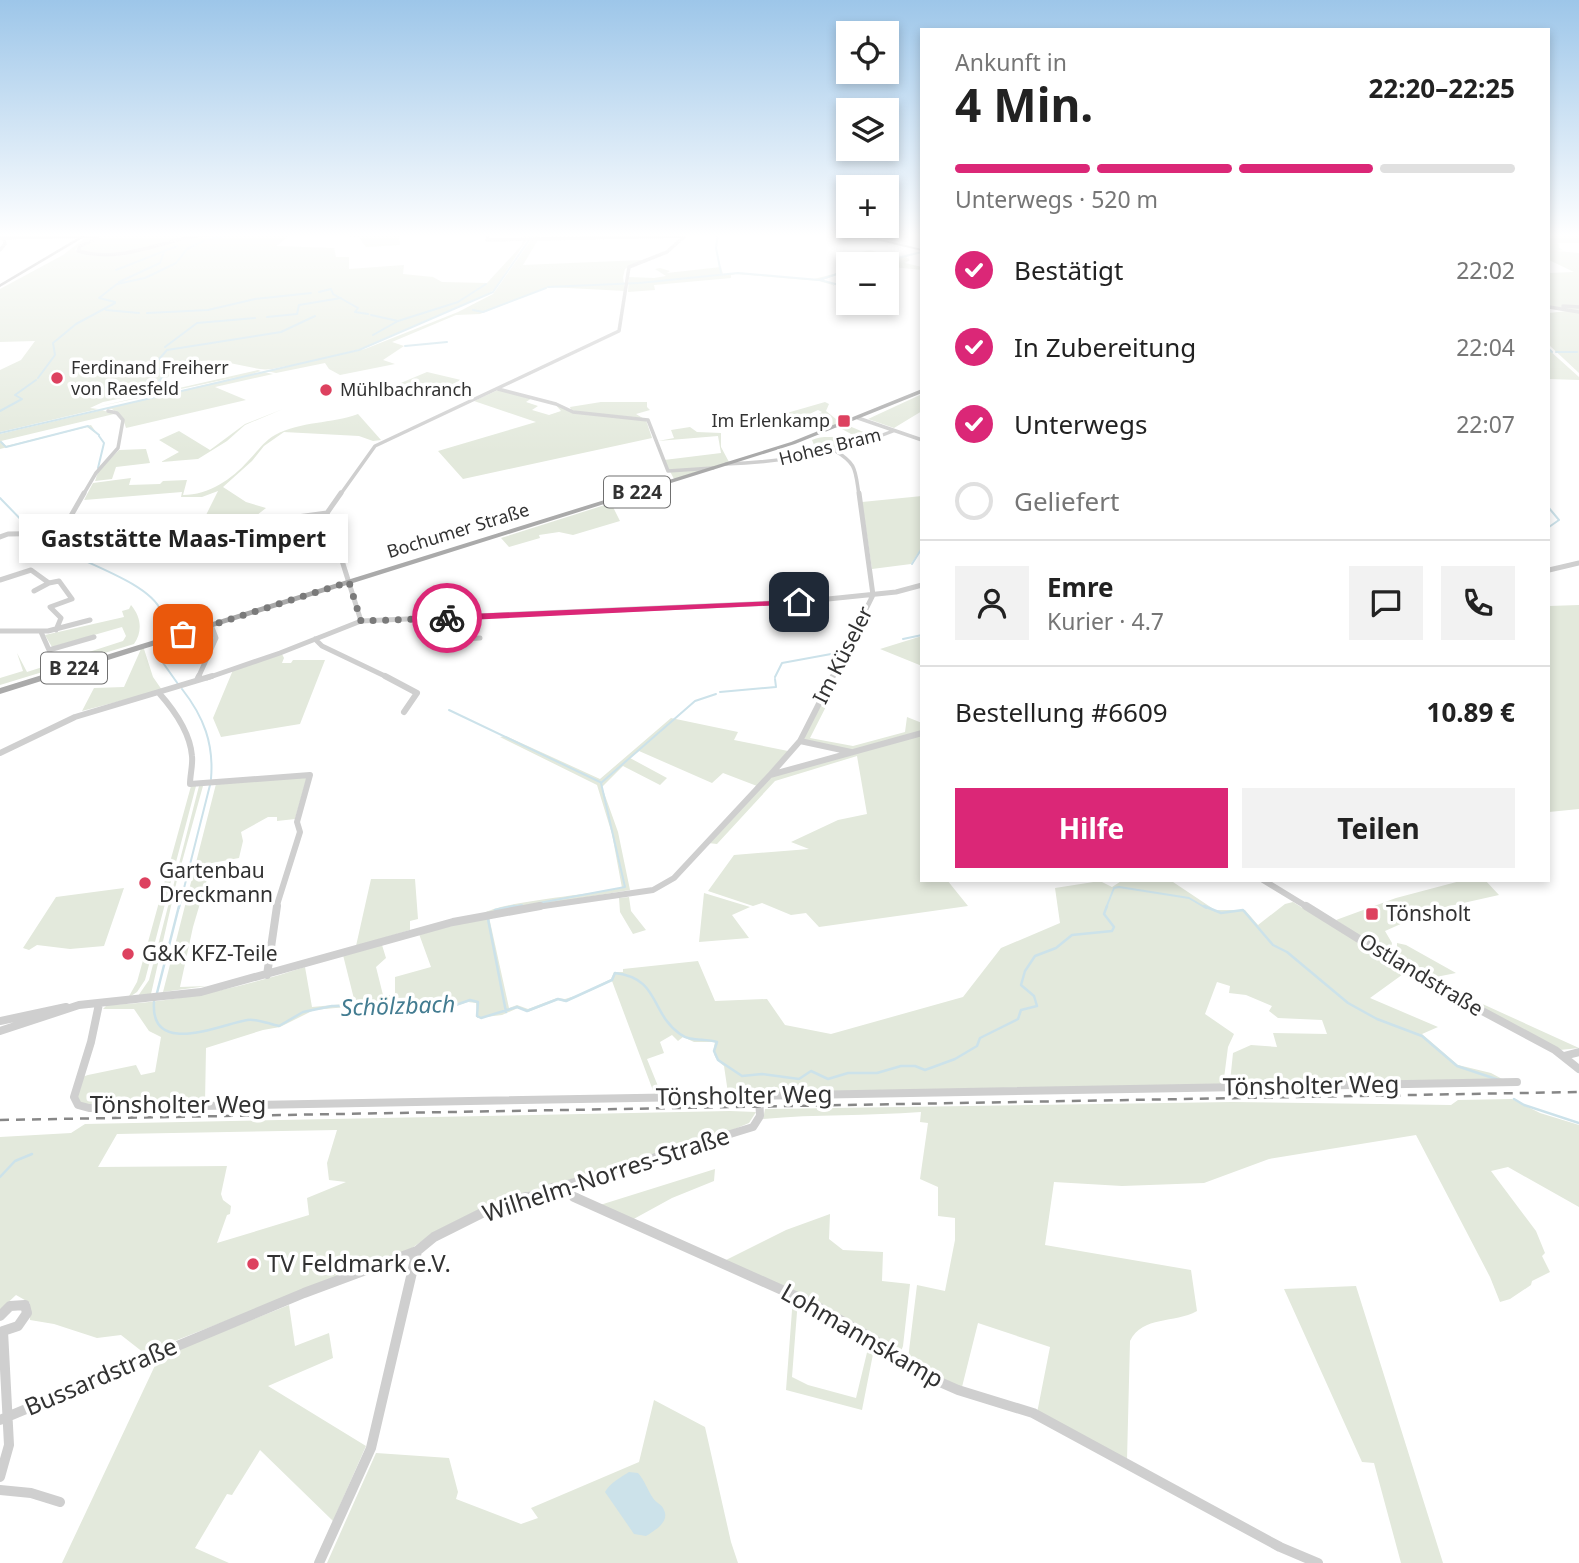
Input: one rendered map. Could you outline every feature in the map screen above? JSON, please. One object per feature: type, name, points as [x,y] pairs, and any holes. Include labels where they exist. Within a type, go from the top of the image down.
[{"type":"main road","name":"Bochumer Straße","points":[[0,691],[793,443],[920,392]]},
{"type":"street","points":[[0,537],[8,534],[191,531],[327,513],[375,446],[619,331],[623,306]]},
{"type":"street","points":[[1550,307],[1579,309]]},
{"type":"street","points":[[498,389],[556,404],[573,412],[648,419],[668,471],[713,468]]},
{"type":"street","points":[[60,535],[96,473],[118,448],[122,420],[117,413],[108,411]]},
{"type":"street","points":[[858,418],[920,439]]},
{"type":"street","name":"Hohes Bram","points":[[726,464],[790,460],[866,442],[893,431]]},
{"type":"street","name":"Im Küseler","points":[[22,1019],[79,1005],[201,992],[453,922],[564,902],[653,890],[674,878],[800,741],[873,595],[855,466],[851,460],[834,450]]},
{"type":"street","points":[[327,513],[361,621]]},
{"type":"street","points":[[1550,570],[1579,563]]},
{"type":"street","points":[[0,580],[30,570],[50,583]]},
{"type":"street","points":[[34,591],[59,581],[72,599],[50,607],[61,618],[56,629]]},
{"type":"street","points":[[0,753],[75,717],[172,689],[361,621],[799,602],[873,595],[920,585]]},
{"type":"street","points":[[466,639],[470,617]]},
{"type":"street","points":[[0,631],[41,632],[90,620]]},
{"type":"street","points":[[197,680],[216,638],[211,625]]},
{"type":"street","points":[[41,632],[49,650],[94,636]]},
{"type":"street","points":[[441,648],[443,640],[480,638]]},
{"type":"street","points":[[314,639],[322,646],[415,690],[416,693],[404,712]]},
{"type":"street","points":[[159,693],[174,710],[184,728],[192,758],[190,784],[310,775],[297,822],[300,832],[277,903],[267,975]]},
{"type":"street","points":[[770,775],[920,734]]},
{"type":"street","points":[[800,741],[852,752]]},
{"type":"street","name":"Ostlandstraße","points":[[1266,882],[1428,982],[1564,1056],[1579,1069]]},
{"type":"street","name":"Tönsholter Weg","points":[[99,1004],[75,1097],[78,1105],[89,1108],[759,1094],[1252,1089],[1517,1082]]},
{"type":"street","points":[[0,1021],[22,1019]]},
{"type":"street","points":[[0,1031],[22,1019]]},
{"type":"street","points":[[1564,1056],[1579,1052]]},
{"type":"street","name":"Wilhelm-Norres-Straße","points":[[196,1337],[417,1251],[433,1237],[484,1212],[553,1187],[753,1127],[760,1116],[759,1094]]},
{"type":"street","name":"Lohmannskamp","points":[[553,1187],[811,1303],[873,1339],[917,1372],[958,1390],[1033,1413],[1280,1547],[1318,1563]]},
{"type":"street","points":[[319,1563],[371,1448],[417,1251]]},
{"type":"street","points":[[0,1316],[10,1306],[25,1306],[27,1313],[18,1326],[1,1332]]},
{"type":"street","name":"Bussardstraße","points":[[0,1477],[9,1445],[3,1418],[1,1332]]},
{"type":"street","name":"Bussardstraße","points":[[3,1418],[196,1337]]},
{"type":"street","points":[[0,1490],[31,1493],[60,1502]]},
{"type":"shaded area","points":[[0,306],[459,306],[360,349],[303,363],[365,349],[470,306],[501,306],[480,314],[456,315],[392,342],[404,346],[383,360],[395,364],[340,375],[329,369],[325,363],[276,373],[266,371],[293,365],[264,369],[220,362],[195,362],[172,373],[161,385],[162,390],[103,402],[90,408],[98,409],[0,432],[0,370],[21,360],[35,341],[0,342]]},
{"type":"shaded area","points":[[1550,306],[1579,306],[1579,373],[1550,346],[1550,313],[1567,311]]},
{"type":"shaded area","points":[[1550,351],[1579,377],[1579,380],[1550,379]]},
{"type":"shaded area","points":[[261,371],[249,375],[264,372],[273,374],[215,387],[246,400],[126,428],[123,419],[112,409],[104,409],[242,376],[96,407]]},
{"type":"shaded area","points":[[427,372],[461,380],[420,399],[384,390]]},
{"type":"shaded area","points":[[498,390],[532,398],[526,402],[538,406],[532,410],[549,415],[561,411],[555,404],[571,410],[570,407],[601,402],[647,402],[650,410],[636,414],[646,420],[652,438],[463,479],[438,451],[536,422],[474,401]]},
{"type":"shaded area","points":[[920,395],[920,412],[894,428],[868,419]]},
{"type":"shaded area","points":[[825,402],[829,404],[826,411],[841,423],[832,426],[812,418],[822,412],[818,410],[803,417],[808,419],[796,421],[773,417]]},
{"type":"shaded area","points":[[283,409],[245,425],[227,441],[198,459],[161,462],[179,452],[159,440],[179,431],[210,450],[245,424]]},
{"type":"shaded area","points":[[102,410],[114,414],[1,441],[6,446],[91,425],[98,435],[87,427],[0,449],[0,434]]},
{"type":"shaded area","points":[[358,414],[381,440],[373,441],[359,436],[284,432],[264,446],[252,461],[223,487],[246,502],[266,508],[251,520],[195,529],[204,519],[218,491],[202,497],[181,497],[182,492],[84,500],[93,483],[131,478],[129,485],[187,480],[183,495],[202,492],[235,474],[264,444],[285,430]]},
{"type":"shaded area","points":[[847,425],[875,437],[828,450],[814,445],[812,440],[817,438],[853,435],[840,428]]},
{"type":"shaded area","points":[[690,427],[697,432],[721,433],[721,447],[729,462],[674,479],[664,460],[721,453],[718,436],[658,441],[674,438],[671,430]]},
{"type":"shaded area","points":[[146,449],[150,463],[116,467],[112,479],[95,481],[98,472],[119,450]]},
{"type":"shaded area","points":[[920,496],[920,550],[911,564],[872,569],[862,502]]},
{"type":"shaded area","points":[[611,503],[620,521],[573,535],[559,532],[539,535],[540,538],[509,547],[501,538]]},
{"type":"shaded area","points":[[286,518],[285,533],[271,532],[263,535],[254,554],[244,561],[169,562],[190,532]]},
{"type":"shaded area","points":[[131,605],[140,624],[134,644],[0,685],[0,678],[23,671],[17,653],[27,672],[123,641],[126,636],[122,627],[52,647],[45,635],[124,617],[122,611],[129,609]]},
{"type":"shaded area","points":[[1579,605],[1579,809],[1550,812],[1550,606]]},
{"type":"shaded area","points":[[920,637],[920,665],[880,649]]},
{"type":"shaded area","points":[[141,649],[144,649],[153,677],[162,690],[82,711],[94,688],[124,687]]},
{"type":"shaded area","points":[[282,654],[282,663],[291,663],[293,660],[325,660],[300,724],[221,737],[213,718],[233,670]]},
{"type":"shaded area","points":[[831,685],[836,687],[810,738],[853,746],[905,732],[907,717],[920,722],[920,733],[853,751],[802,740]]},
{"type":"shaded area","points":[[671,718],[738,732],[734,740],[788,751],[757,786],[723,773],[712,783],[639,751],[630,758],[667,778],[660,785],[623,766],[602,787],[618,832],[630,890],[483,914],[526,902],[622,888],[612,834],[597,785],[500,737],[506,736],[600,779]]},
{"type":"shaded area","points":[[920,735],[920,882],[949,882],[968,906],[819,927],[806,913],[791,915],[762,903],[753,906],[708,891],[734,855],[809,849],[791,842],[838,820],[867,814],[857,756],[775,781],[717,844],[708,843],[772,775]]},
{"type":"shaded area","points":[[307,777],[295,819],[277,821],[277,817],[268,817],[241,832],[243,841],[239,858],[212,863],[193,927],[180,987],[207,986],[163,992],[216,784]]},
{"type":"shaded area","points":[[191,786],[196,786],[145,980],[137,992],[128,998],[137,982]]},
{"type":"shaded area","points":[[199,786],[203,786],[177,880],[151,994],[138,996],[149,980]]},
{"type":"shaded area","points":[[371,879],[415,879],[418,919],[410,921],[410,930],[356,946]]},
{"type":"shaded area","points":[[1094,882],[1102,882],[1112,887],[1120,882],[1173,882],[1215,910],[1245,910],[1258,925],[1285,904],[1293,902],[1406,972],[1370,998],[1438,1027],[1422,1034],[1458,1065],[1491,1073],[1504,1080],[1233,1086],[1230,1082],[1233,1053],[1251,1045],[1277,1047],[1273,1033],[1327,1034],[1322,1020],[1278,1018],[1269,1011],[1272,1006],[1246,995],[1229,993],[1230,986],[1217,982],[1205,1014],[1234,1034],[1228,1047],[1223,1086],[833,1094],[759,1090],[728,1093],[724,1066],[714,1053],[715,1042],[694,1042],[683,1037],[678,1041],[672,1035],[660,1042],[664,1053],[647,1059],[662,1096],[655,1096],[612,981],[566,1002],[558,1000],[528,1012],[518,1008],[502,1015],[477,1018],[476,1003],[468,1002],[452,1007],[436,1001],[387,1007],[368,1005],[314,1010],[280,1027],[206,1048],[205,1103],[151,1100],[150,1103],[90,1106],[79,1103],[77,1093],[82,1077],[136,1065],[141,1075],[155,1072],[161,1037],[149,1031],[134,1009],[103,1009],[107,1005],[207,993],[305,967],[312,1007],[355,1003],[343,955],[382,945],[386,958],[376,967],[383,995],[395,995],[395,977],[431,967],[419,934],[489,917],[509,1008],[517,1005],[528,1009],[557,998],[565,999],[578,995],[611,979],[614,972],[623,972],[623,969],[698,961],[715,1001],[767,999],[785,1025],[831,1034],[963,997],[1001,948],[1060,923],[1055,888]]},
{"type":"shaded area","points":[[1456,882],[1487,882],[1499,895],[1432,910],[1385,931],[1392,943],[1390,953],[1385,953],[1336,920],[1396,898]]},
{"type":"shaded area","points":[[124,888],[104,946],[70,949],[37,945],[29,950],[23,948],[56,897]]},
{"type":"shaded area","points":[[704,893],[750,907],[732,915],[749,938],[699,942]]},
{"type":"shaded area","points":[[629,897],[631,911],[646,930],[633,934],[620,912],[619,898]]},
{"type":"shaded area","points":[[1397,943],[1406,945],[1456,973],[1430,980],[1391,957],[1397,950]]},
{"type":"shaded area","points":[[1454,991],[1579,1048],[1560,1050],[1452,994]]},
{"type":"shaded area","points":[[1512,1099],[1540,1113],[1579,1125],[1579,1207],[1508,1167],[1491,1171],[1536,1231],[1545,1253],[1542,1256],[1550,1272],[1532,1281],[1531,1285],[1510,1299],[1500,1302],[1490,1277],[1416,1135],[1269,1159],[1204,1183],[1122,1186],[1054,1182],[1045,1245],[1191,1270],[1197,1311],[1143,1327],[1130,1341],[1127,1460],[1037,1413],[1050,1347],[978,1323],[962,1387],[915,1367],[908,1359],[917,1285],[945,1291],[955,1240],[955,1218],[938,1216],[938,1187],[920,1179],[928,1123],[920,1122],[921,1112],[763,1119],[765,1109],[1232,1102],[1451,1105],[1458,1100]]},
{"type":"shaded area","points":[[756,1112],[749,1123],[730,1131],[509,1198],[459,1220],[412,1248],[144,1353],[121,1335],[97,1338],[54,1324],[30,1320],[30,1303],[16,1295],[0,1310],[0,1137],[71,1133],[85,1124]],"holes":[[[337,1130],[327,1163],[329,1180],[346,1182],[307,1198],[309,1215],[217,1243],[227,1215],[230,1214],[231,1206],[223,1200],[221,1194],[227,1166],[98,1167],[117,1134]]]},
{"type":"shaded area","points":[[715,1169],[714,1181],[672,1198],[630,1221],[600,1205]]},
{"type":"shaded area","points":[[830,1214],[829,1239],[843,1250],[883,1252],[882,1281],[910,1284],[900,1354],[724,1261],[786,1230]]},
{"type":"shaded area","points":[[1356,1286],[1443,1563],[1401,1563],[1374,1463],[1362,1462],[1284,1289]]},
{"type":"shaded area","points":[[793,1297],[798,1299],[792,1377],[808,1385],[856,1398],[870,1340],[875,1344],[862,1410],[786,1390]]},
{"type":"shaded area","points":[[289,1305],[295,1346],[329,1333],[333,1358],[268,1386],[366,1446],[333,1521],[260,1450],[232,1495],[227,1494],[195,1548],[229,1563],[62,1563],[159,1357]]},
{"type":"shaded area","points":[[654,1400],[705,1427],[738,1563],[327,1563],[376,1453],[449,1458],[458,1492],[456,1499],[521,1524],[538,1518],[531,1508],[639,1462]]},
{"type":"water","points":[[629,1472],[638,1473],[665,1514],[660,1526],[646,1536],[634,1534],[605,1492]]},
{"type":"waterway","points":[[38,378],[55,355],[53,343],[76,324],[110,306]]},
{"type":"waterway","points":[[147,313],[208,310],[225,306]]},
{"type":"waterway","points":[[267,317],[297,314],[299,306]]},
{"type":"waterway","points":[[354,306],[358,308],[355,312],[368,314]]},
{"type":"waterway","points":[[398,321],[446,306]]},
{"type":"waterway","points":[[0,433],[359,350],[461,306]]},
{"type":"waterway","points":[[473,310],[483,312],[499,306]]},
{"type":"waterway","points":[[106,310],[139,313]]},
{"type":"waterway","points":[[371,315],[398,321]]},
{"type":"waterway","points":[[153,366],[167,350],[281,332],[315,316]]},
{"type":"waterway","points":[[165,347],[197,323],[255,318]]},
{"type":"waterway","points":[[373,335],[398,321]]},
{"type":"waterway","points":[[405,346],[447,342]]},
{"type":"waterway","points":[[1556,352],[1577,352]]},
{"type":"waterway","points":[[154,396],[155,386],[167,372],[156,368]]},
{"type":"waterway","points":[[0,411],[22,399],[15,395],[36,380]]},
{"type":"waterway","points":[[1,442],[6,447],[88,426],[99,435]]},
{"type":"waterway","points":[[98,468],[104,443],[99,436]]},
{"type":"waterway","name":"Schölzbach","points":[[0,498],[32,531]]},
{"type":"waterway","points":[[1550,509],[1559,520],[1550,526]]},
{"type":"waterway","name":"Schölzbach","points":[[35,535],[48,544],[123,579],[153,599],[161,611],[162,638]]},
{"type":"waterway","points":[[912,564],[920,551]]},
{"type":"waterway","points":[[903,639],[920,635]]},
{"type":"waterway","name":"Schölzbach","points":[[162,643],[161,660],[178,684]]},
{"type":"waterway","points":[[775,677],[782,663],[842,652]]},
{"type":"waterway","points":[[720,692],[776,687],[775,679]]},
{"type":"waterway","name":"Schölzbach","points":[[182,689],[206,731],[211,754],[211,779]]},
{"type":"waterway","points":[[539,903],[625,887],[601,783],[695,701],[716,694]]},
{"type":"waterway","points":[[449,710],[600,782]]},
{"type":"waterway","name":"Schölzbach","points":[[179,908],[210,785]]},
{"type":"waterway","name":"Schölzbach","points":[[1106,908],[1114,888],[1119,887],[1189,898],[1206,908]]},
{"type":"waterway","points":[[505,908],[522,905]]},
{"type":"waterway","name":"Schölzbach","points":[[157,993],[179,906]]},
{"type":"waterway","points":[[495,910],[514,906]]},
{"type":"waterway","name":"Schölzbach","points":[[506,1010],[517,1007],[527,1011],[558,999],[566,1001],[612,980],[615,973],[640,982],[670,1026],[680,1034],[688,1038],[717,1042],[714,1051],[718,1060],[742,1076],[762,1074],[799,1079],[811,1071],[828,1079],[848,1073],[877,1073],[901,1066],[915,1066],[925,1070],[955,1059],[977,1046],[980,1038],[1018,1019],[1021,1010],[1037,1006],[1034,996],[1021,985],[1025,971],[1035,956],[1056,948],[1072,935],[1112,931],[1114,927],[1104,914],[1107,906]]},
{"type":"waterway","name":"Schölzbach","points":[[1204,906],[1221,913],[1243,910],[1273,945],[1287,952],[1348,1003],[1377,1019],[1422,1036],[1457,1066],[1499,1080]]},
{"type":"waterway","points":[[488,919],[506,1010]]},
{"type":"waterway","name":"Schölzbach","points":[[154,1002],[156,1019],[163,1029],[188,1034],[251,1020],[279,1026],[303,1012],[332,1006],[387,1006],[436,1000],[453,1006],[470,1000],[478,1002],[477,1016],[481,1018],[506,1010]]},
{"type":"waterway","name":"Schölzbach","points":[[1514,1099],[1524,1105],[1579,1123]]},
{"type":"waterway","name":"Schölzbach","points":[[0,1177],[15,1161],[32,1154]]},
{"type":"railway","points":[[0,1120],[1579,1092]]},
{"type":"way so far","points":[[183,634],[349,582],[361,621],[447,618]]},
{"type":"place","name":"Ferdinand Freiherr von Raesfeld","points":[[57,378]]},
{"type":"place","name":"Mühlbachranch","points":[[326,390]]},
{"type":"place","name":"Im Erlenkamp","points":[[844,421]]},
{"type":"place","name":"Gaststätte Maas-Timpert","points":[[183,634]]},
{"type":"place","name":"Gartenbau Dreckmann","points":[[145,883]]},
{"type":"place","name":"Tönsholt","points":[[1372,914]]},
{"type":"place","name":"G&K KFZ-Teile","points":[[128,954]]},
{"type":"place","name":"TV Feldmark e.V.","points":[[253,1264]]},
{"type":"route","points":[[447,618],[799,602]]}]
